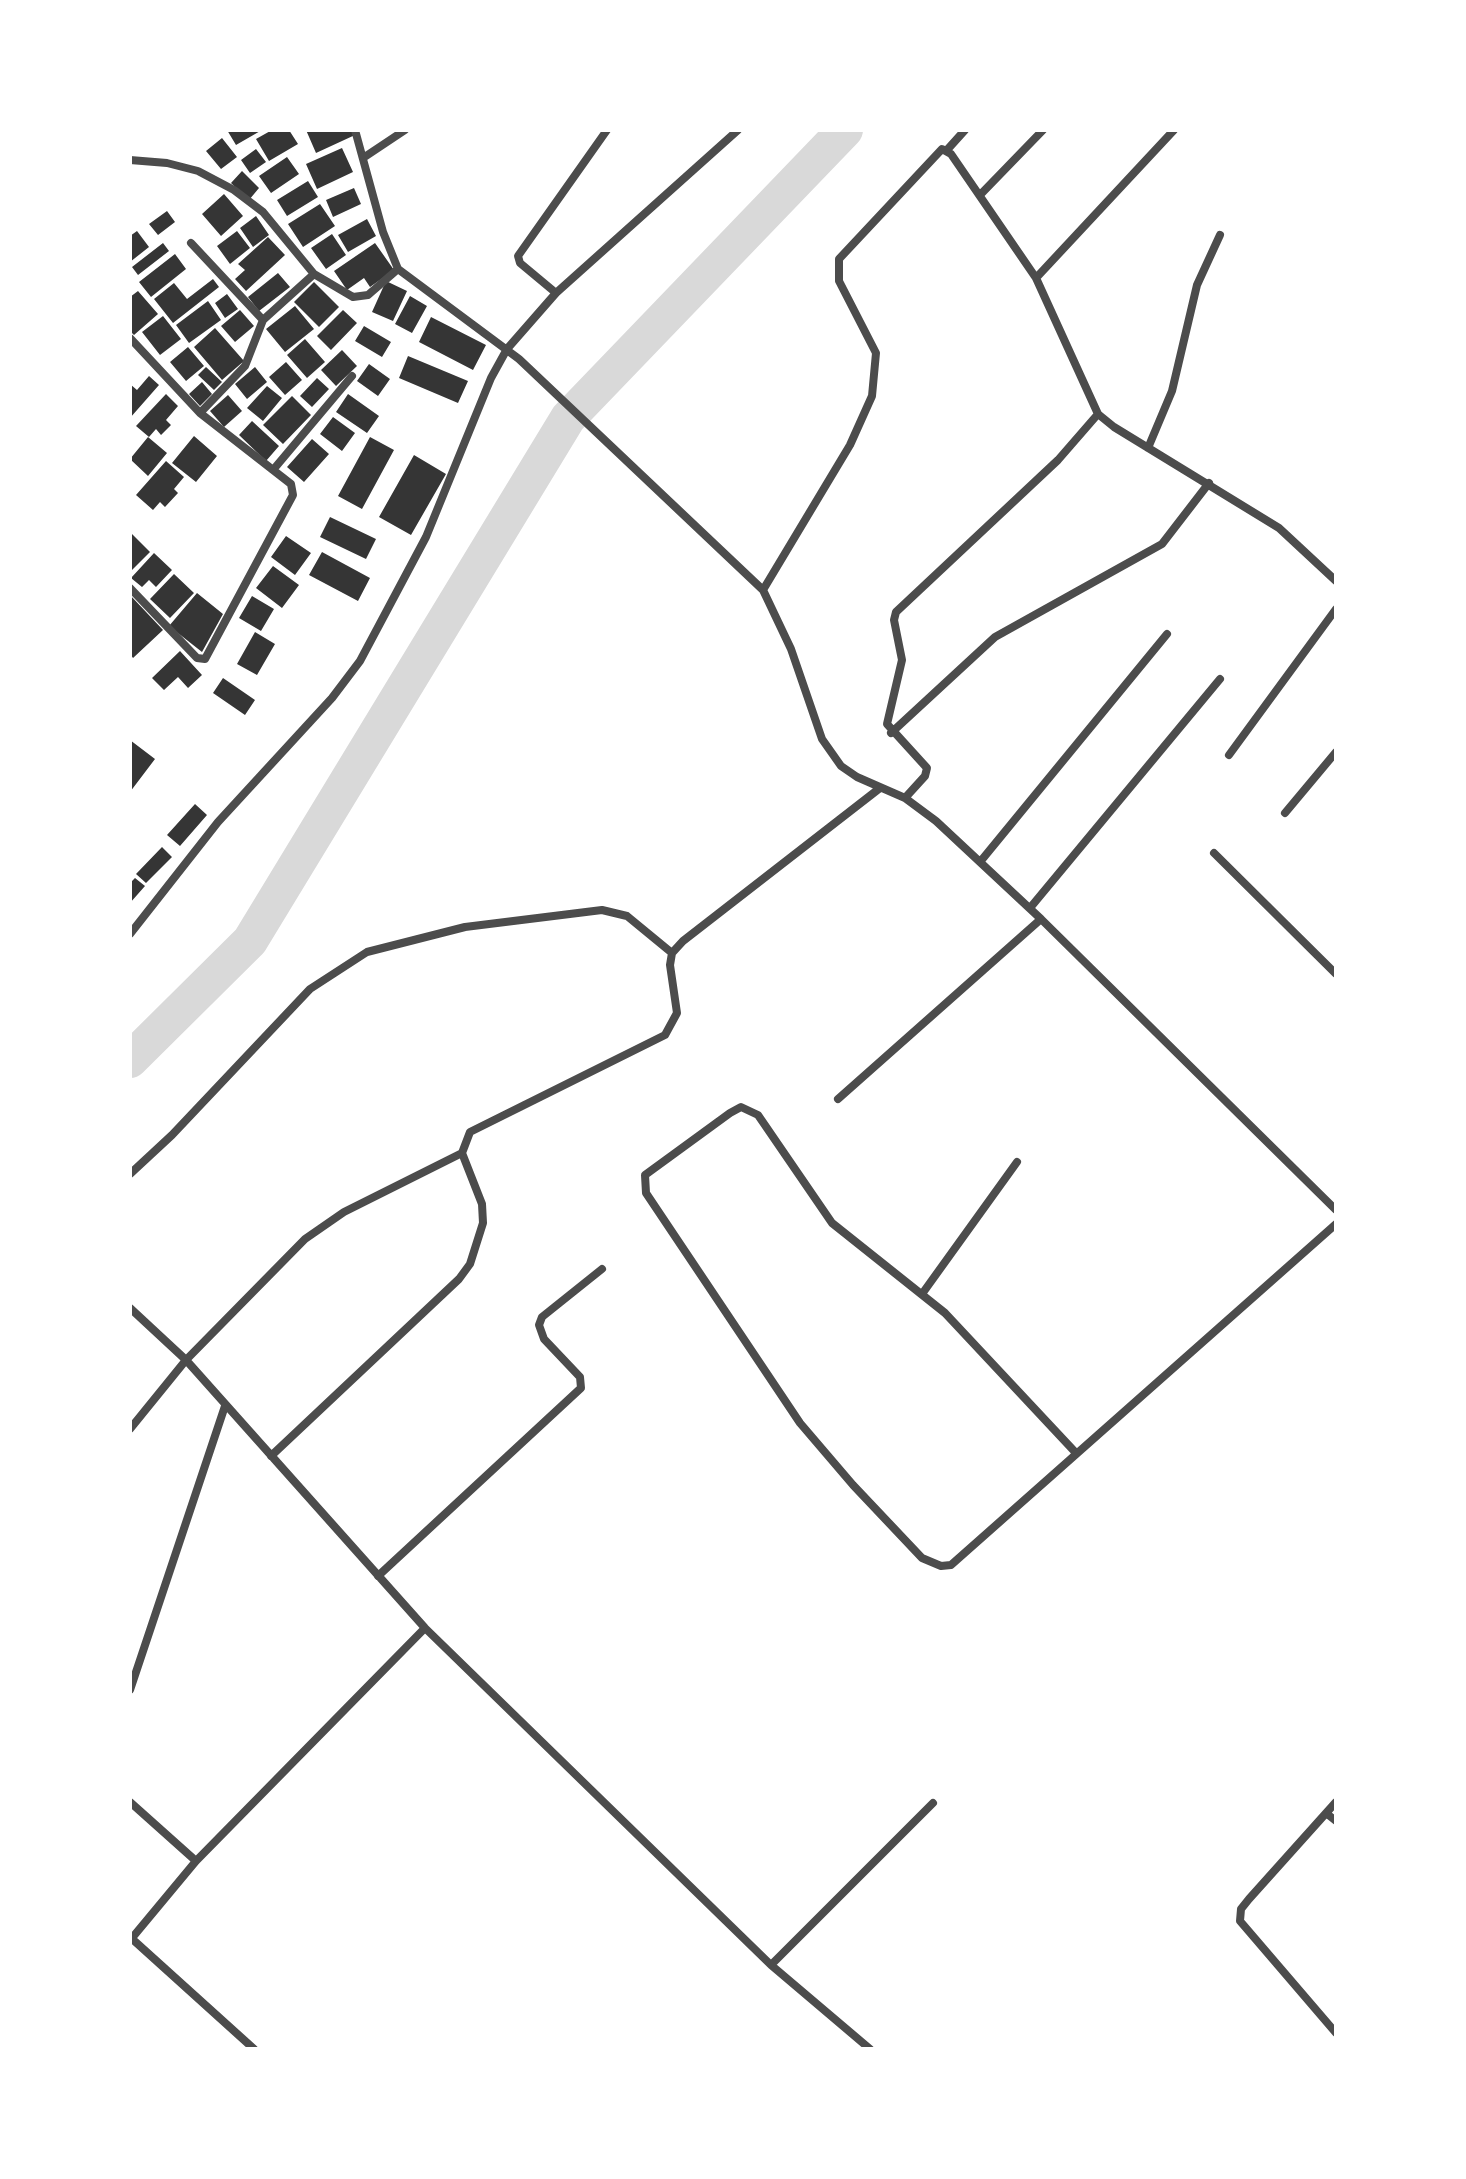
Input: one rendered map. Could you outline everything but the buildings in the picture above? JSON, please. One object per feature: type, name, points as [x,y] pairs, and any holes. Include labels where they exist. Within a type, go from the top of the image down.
[{"type":"street","points":[[355,130],[398,269],[519,359],[763,590],[791,649],[830,754],[857,777],[905,798],[980,862],[1336,1210]]},
{"type":"street","points":[[363,158],[405,130]]},
{"type":"street","points":[[556,293],[520,263],[518,256],[607,130]]},
{"type":"street","points":[[130,934],[218,822],[332,698],[360,661],[431,526],[491,378],[507,349],[556,293],[738,130]]},
{"type":"street","points":[[763,590],[850,445],[872,396],[876,353],[839,281],[839,259],[935,154],[949,152],[965,130]]},
{"type":"street","points":[[980,195],[1043,130]]},
{"type":"street","points":[[1036,278],[1174,130]]},
{"type":"street","points":[[949,152],[1036,278],[1098,414],[1279,528],[1336,581]]},
{"type":"street","points":[[130,160],[167,163],[198,171],[253,203],[314,274],[360,298],[398,269]]},
{"type":"street","points":[[1148,448],[1172,391],[1197,285],[1220,235]]},
{"type":"street","points":[[191,243],[263,320]]},
{"type":"street","points":[[200,413],[245,366],[263,320],[314,274]]},
{"type":"street","points":[[130,338],[200,413],[291,484],[291,500],[205,659],[197,658],[130,588]]},
{"type":"street","points":[[273,470],[352,376]]},
{"type":"street","points":[[905,798],[925,776],[927,768],[891,733],[888,714],[902,660],[894,620],[901,604],[1058,460],[1098,414]]},
{"type":"street","points":[[891,733],[995,637],[1162,544],[1209,483]]},
{"type":"street","points":[[1229,755],[1336,609]]},
{"type":"street","points":[[980,862],[1167,634]]},
{"type":"street","points":[[1030,908],[1220,679]]},
{"type":"street","points":[[1285,813],[1336,752]]},
{"type":"street","points":[[271,1456],[459,1279],[470,1264],[483,1223],[482,1204],[462,1153],[464,1141],[480,1125],[652,1045],[665,1035],[674,1025],[677,1013],[670,965],[672,953],[683,941],[880,788]]},
{"type":"street","points":[[1214,853],[1336,974]]},
{"type":"street","points":[[130,1174],[172,1135],[310,989],[367,952],[452,929],[602,910],[627,916],[672,953]]},
{"type":"street","points":[[838,1099],[1041,919]]},
{"type":"street","points":[[1076,1453],[962,1331],[922,1294],[832,1223],[758,1115],[750,1109],[741,1107],[730,1113],[645,1175],[646,1193],[800,1423],[922,1558],[932,1564],[951,1565],[1336,1224]]},
{"type":"street","points":[[130,1429],[186,1360],[305,1239],[344,1212],[462,1153]]},
{"type":"street","points":[[922,1294],[1017,1162]]},
{"type":"street","points":[[378,1576],[581,1388],[580,1377],[544,1339],[539,1325],[542,1317],[602,1269]]},
{"type":"street","points":[[130,1308],[186,1360],[425,1628],[771,1965],[870,2049]]},
{"type":"street","points":[[130,1690],[225,1406]]},
{"type":"street","points":[[254,2049],[131,1937],[196,1861],[425,1628]]},
{"type":"street","points":[[130,1802],[196,1861]]},
{"type":"street","points":[[1336,1802],[1249,1899],[1241,1909],[1240,1921],[1336,2033]]},
{"type":"street","points":[[771,1965],[933,1803]]},
{"type":"street","points":[[1326,1813],[1336,1821]]},
{"type":"waterway","points":[[130,1060],[250,941],[568,418],[845,130]]}]
